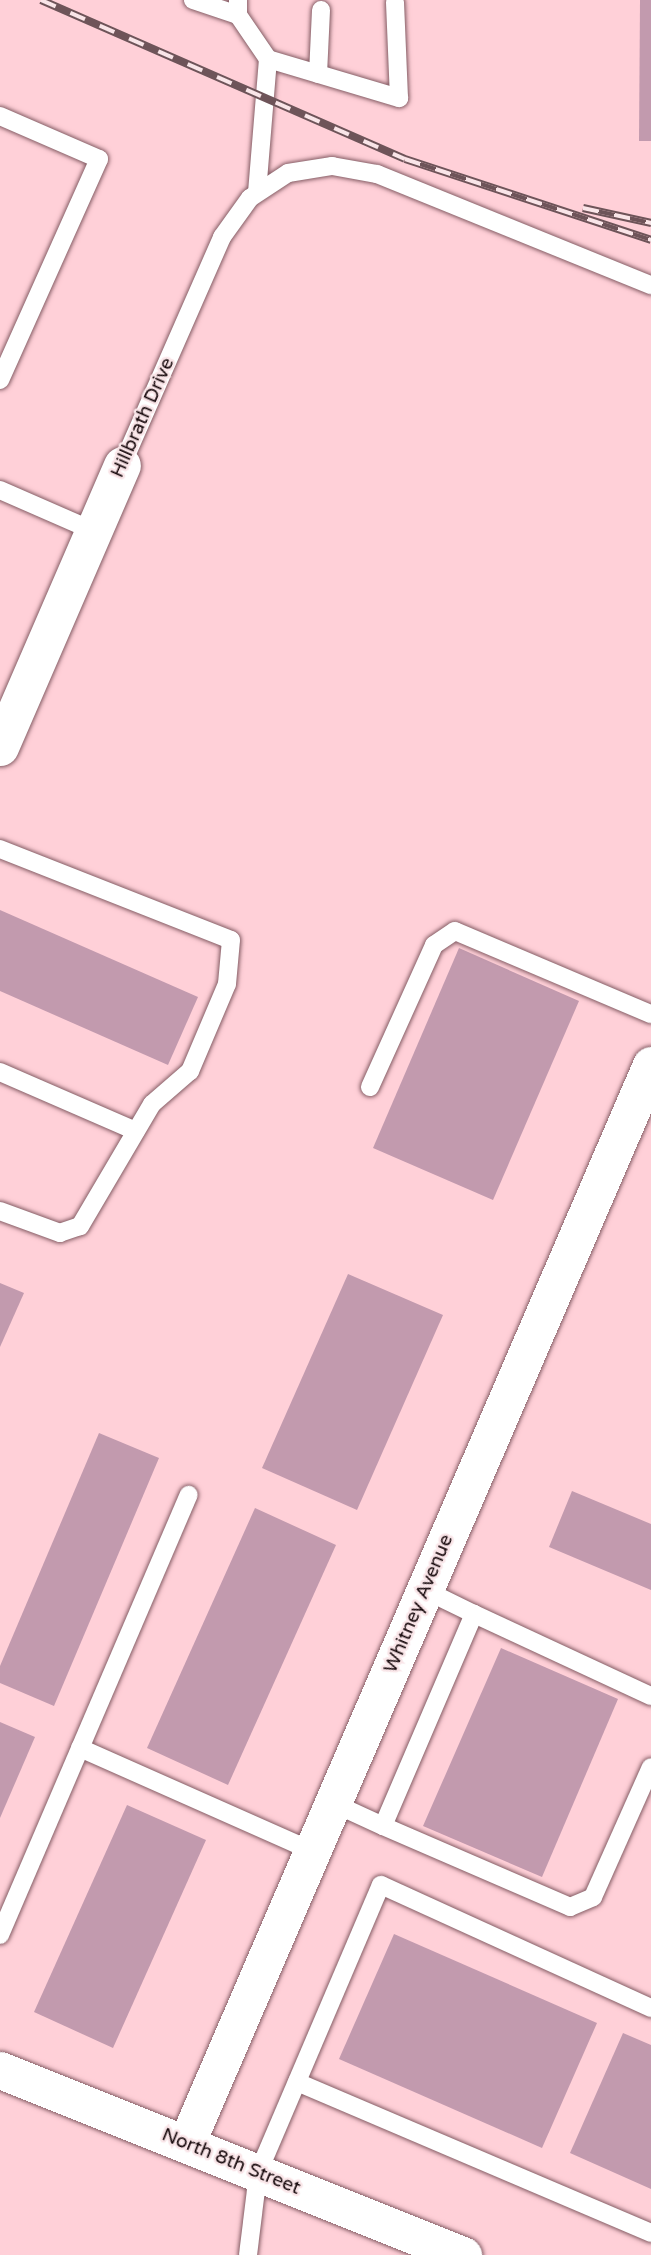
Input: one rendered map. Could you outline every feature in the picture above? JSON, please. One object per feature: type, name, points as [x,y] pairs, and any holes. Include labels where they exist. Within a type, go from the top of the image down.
[{"type":"street","name":"Hillbrath Drive","points":[[0,747],[122,465]]},
{"type":"street","name":"Whitney Avenue","points":[[186,2144],[651,1065]]},
{"type":"street","name":"North 8th Street","points":[[0,2070],[463,2255]]},
{"type":"lane","points":[[192,0],[238,7],[268,59],[257,192]]},
{"type":"lane","points":[[268,59],[399,98],[395,2]]},
{"type":"lane","points":[[318,74],[321,10]]},
{"type":"lane","points":[[0,116],[99,159],[0,380]]},
{"type":"lane","name":"Hillbrath Drive","points":[[122,465],[222,237],[235,215],[257,192],[288,173],[310,167],[355,168],[651,285]]},
{"type":"lane","points":[[0,490],[94,531]]},
{"type":"lane","points":[[0,849],[230,940],[227,984],[190,1071],[152,1104],[80,1226],[60,1233],[0,1211]]},
{"type":"lane","points":[[370,1087],[434,945],[455,931],[651,1014]]},
{"type":"lane","points":[[0,1072],[136,1131]]},
{"type":"lane","points":[[0,1935],[189,1495]]},
{"type":"lane","points":[[425,1590],[651,1696]]},
{"type":"lane","points":[[383,1826],[474,1614]]},
{"type":"lane","points":[[80,1748],[312,1851]]},
{"type":"lane","points":[[333,1803],[570,1907],[593,1896],[651,1767]]},
{"type":"lane","points":[[248,2255],[258,2173],[381,1885],[651,2008]]},
{"type":"lane","points":[[297,2082],[651,2233]]},
{"type":"building","points":[[640,0],[651,0],[651,141],[639,141]]},
{"type":"building","points":[[0,910],[198,997],[168,1065],[0,991]]},
{"type":"building","points":[[459,948],[579,1001],[493,1200],[373,1148]]},
{"type":"building","points":[[348,1274],[443,1315],[357,1510],[262,1468]]},
{"type":"building","points":[[0,1283],[24,1293],[0,1347]]},
{"type":"building","points":[[99,1433],[159,1458],[54,1706],[0,1683],[0,1666]]},
{"type":"building","points":[[572,1491],[651,1524],[651,1590],[549,1547]]},
{"type":"building","points":[[255,1508],[336,1545],[228,1785],[147,1748]]},
{"type":"building","points":[[501,1648],[618,1699],[542,1877],[423,1826]]},
{"type":"building","points":[[0,1722],[35,1737],[0,1818]]},
{"type":"building","points":[[127,1805],[206,1840],[113,2048],[34,2012]]},
{"type":"building","points":[[394,1934],[597,2023],[542,2148],[339,2059]]},
{"type":"building","points":[[623,2033],[651,2045],[651,2189],[570,2153]]},
{"type":"railway","points":[[41,0],[405,159],[651,240]]},
{"type":"railway","points":[[583,208],[651,223]]}]
